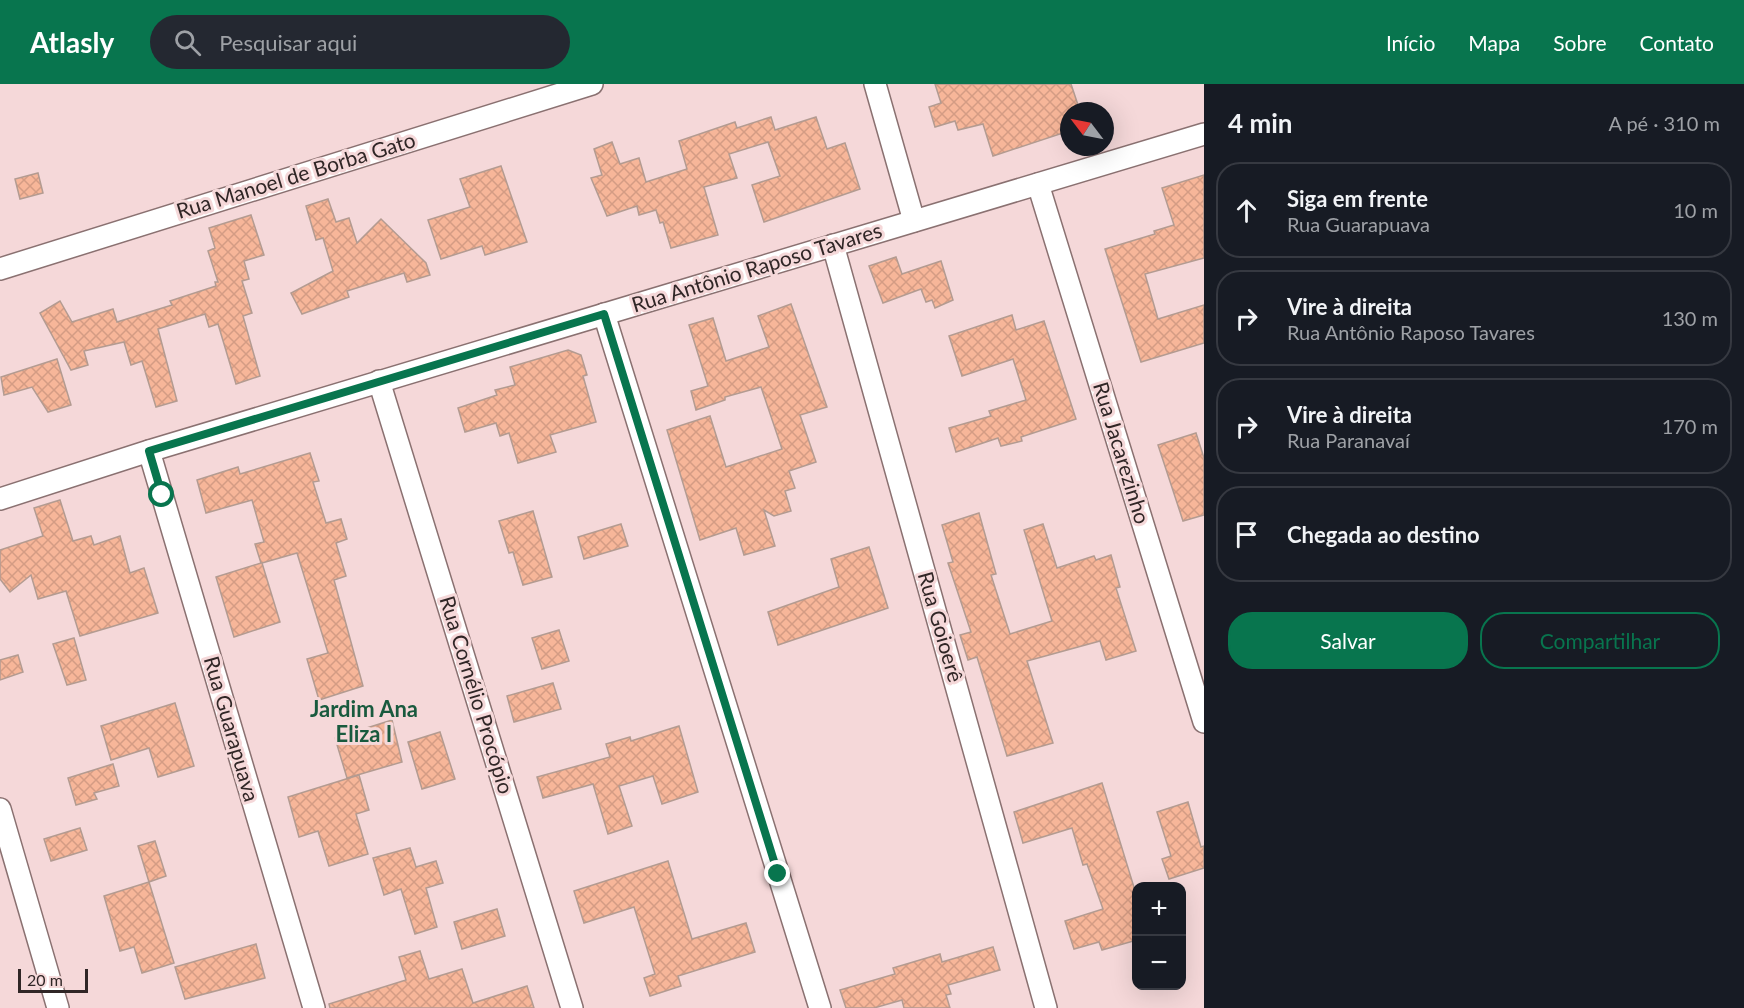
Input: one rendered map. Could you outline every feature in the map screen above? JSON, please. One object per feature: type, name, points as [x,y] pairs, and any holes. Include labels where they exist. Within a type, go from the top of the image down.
[{"type":"street","name":"Rua Manoel de Borba Gato","points":[[0,268],[592,84]]},
{"type":"street","points":[[875,84],[914,221]]},
{"type":"street","name":"Rua Antônio Raposo Tavares","points":[[0,499],[379,381],[1204,134]]},
{"type":"street","name":"Rua Jacarezinho","points":[[1038,184],[1204,722]]},
{"type":"street","name":"Rua Goioerê","points":[[833,245],[1046,1008]]},
{"type":"street","points":[[604,314],[820,1008]]},
{"type":"street","name":"Rua Cornélio Procópio","points":[[379,381],[572,1008]]},
{"type":"street","name":"Rua Guarapuava","points":[[149,451],[314,1008]]},
{"type":"street","points":[[0,809],[58,1008]]},
{"type":"building","points":[[935,84],[1071,84],[1077,102],[1060,102],[1060,134],[993,156],[983,124],[958,130],[955,121],[935,127],[929,107],[941,103]]},
{"type":"building","points":[[771,117],[775,130],[816,117],[827,149],[845,143],[860,189],[764,222],[752,185],[780,176],[768,142],[729,154],[737,178],[704,187],[718,235],[671,248],[663,222],[660,223],[656,210],[639,215],[637,206],[607,216],[591,178],[602,175],[594,149],[612,142],[620,164],[639,158],[646,182],[687,169],[679,141],[735,122],[737,128]]},
{"type":"building","points":[[501,166],[527,242],[485,255],[482,246],[441,259],[428,220],[470,207],[460,179]]},
{"type":"building","points":[[38,173],[43,193],[20,199],[15,179]]},
{"type":"building","points":[[1204,175],[1204,258],[1145,274],[1158,319],[1204,305],[1204,343],[1141,362],[1105,249],[1155,234],[1154,231],[1174,225],[1162,188]]},
{"type":"building","points":[[328,199],[336,222],[349,218],[357,243],[381,219],[426,263],[430,275],[407,282],[404,273],[347,291],[349,297],[302,314],[291,293],[333,271],[323,238],[316,240],[306,206]]},
{"type":"building","points":[[251,215],[264,255],[244,261],[249,279],[242,281],[252,313],[243,316],[260,376],[236,384],[218,324],[209,327],[205,314],[158,329],[177,401],[156,407],[142,361],[131,365],[124,342],[84,351],[88,365],[71,370],[40,313],[60,301],[72,322],[113,309],[117,322],[172,305],[170,301],[216,286],[215,282],[218,282],[208,251],[215,248],[209,228]]},
{"type":"building","points":[[896,257],[902,274],[941,261],[953,300],[935,308],[932,300],[926,302],[921,289],[883,303],[869,266]]},
{"type":"building","points":[[791,304],[827,407],[800,415],[816,462],[789,471],[795,488],[785,491],[791,511],[774,516],[764,510],[775,546],[744,555],[736,528],[700,540],[667,430],[710,416],[726,467],[782,449],[761,387],[725,397],[725,400],[696,410],[691,391],[708,386],[689,325],[713,318],[726,361],[769,347],[758,316]]},
{"type":"building","points":[[1012,315],[1016,330],[1044,321],[1076,419],[1021,437],[1022,441],[1001,446],[998,438],[956,452],[949,428],[991,416],[989,411],[1026,400],[1013,359],[962,376],[949,336]]},
{"type":"building","points":[[568,350],[581,355],[587,375],[583,376],[596,422],[550,435],[556,452],[518,463],[509,433],[500,436],[496,423],[465,432],[458,408],[497,395],[495,390],[515,385],[510,367]]},
{"type":"building","points":[[57,359],[71,405],[48,412],[32,387],[4,395],[1,377]]},
{"type":"building","points":[[1196,433],[1204,458],[1204,515],[1183,521],[1158,445]]},
{"type":"building","points":[[310,453],[319,481],[313,482],[326,523],[341,519],[347,539],[336,543],[346,576],[334,580],[363,686],[319,700],[307,659],[328,653],[297,553],[262,563],[280,622],[234,637],[216,577],[261,563],[255,544],[264,542],[252,500],[206,513],[197,480],[238,467],[240,474]]},
{"type":"building","points":[[60,500],[73,541],[91,536],[94,545],[120,536],[130,573],[144,568],[158,613],[80,636],[66,591],[38,599],[31,575],[10,592],[0,579],[0,550],[43,536],[34,508]]},
{"type":"building","points":[[533,511],[552,577],[523,585],[513,552],[509,553],[499,521]]},
{"type":"building","points":[[979,513],[996,574],[991,575],[1010,634],[1052,621],[1024,530],[1043,524],[1057,568],[1094,556],[1096,560],[1111,555],[1120,587],[1116,588],[1136,651],[1106,660],[1100,641],[1027,661],[1053,743],[1007,756],[977,657],[968,660],[960,635],[971,632],[948,563],[953,562],[942,525]]},
{"type":"building","points":[[621,524],[628,546],[584,559],[578,537]]},
{"type":"building","points":[[869,547],[888,608],[778,645],[768,612],[839,587],[831,559]]},
{"type":"building","points":[[559,630],[569,661],[542,669],[532,638]]},
{"type":"building","points":[[74,638],[86,680],[67,685],[53,644]]},
{"type":"building","points":[[18,655],[23,672],[0,680],[0,660]]},
{"type":"building","points":[[553,683],[561,709],[514,722],[507,696]]},
{"type":"building","points":[[175,703],[194,766],[158,777],[149,748],[111,760],[101,726]]},
{"type":"building","points":[[392,720],[402,762],[347,778],[335,738]]},
{"type":"building","points":[[679,726],[698,792],[662,804],[653,776],[619,786],[632,826],[608,834],[593,784],[543,798],[537,777],[610,757],[606,744],[630,737],[631,741]]},
{"type":"building","points":[[440,732],[455,779],[422,789],[408,742]]},
{"type":"building","points":[[113,764],[119,786],[94,793],[97,799],[76,805],[68,778]]},
{"type":"building","points":[[359,775],[369,810],[356,814],[368,854],[329,866],[318,831],[299,837],[288,797]]},
{"type":"building","points":[[1102,783],[1132,882],[1132,941],[1102,950],[1099,942],[1074,949],[1065,921],[1103,909],[1087,864],[1083,865],[1072,828],[1023,843],[1014,812]]},
{"type":"building","points":[[1188,802],[1201,847],[1204,846],[1204,868],[1169,879],[1162,859],[1171,856],[1157,812]]},
{"type":"building","points":[[80,828],[87,850],[51,861],[44,839]]},
{"type":"building","points":[[155,841],[166,876],[149,882],[138,846]]},
{"type":"building","points":[[410,848],[416,867],[436,861],[443,883],[426,888],[437,927],[415,934],[401,889],[384,895],[373,858]]},
{"type":"building","points":[[668,861],[692,939],[746,923],[755,952],[678,976],[681,986],[650,996],[644,978],[655,974],[634,907],[584,923],[574,891]]},
{"type":"building","points":[[149,882],[174,963],[142,973],[134,947],[120,951],[104,896]]},
{"type":"building","points":[[497,909],[505,936],[462,949],[454,922]]},
{"type":"building","points":[[256,944],[265,978],[185,999],[175,967]]},
{"type":"building","points":[[993,947],[1000,970],[948,985],[951,994],[946,995],[950,1008],[904,1008],[902,1000],[874,1008],[846,1008],[840,990],[895,974],[893,968],[940,954],[942,962]]},
{"type":"building","points":[[420,951],[429,979],[462,969],[473,1003],[527,986],[534,1008],[330,1008],[329,1004],[406,980],[399,957]]},
{"type":"district","name":"Jardim Ana Eliza I","points":[[364,722]]},
{"type":"route","points":[[162,495],[149,451],[604,314],[778,874]]}]
